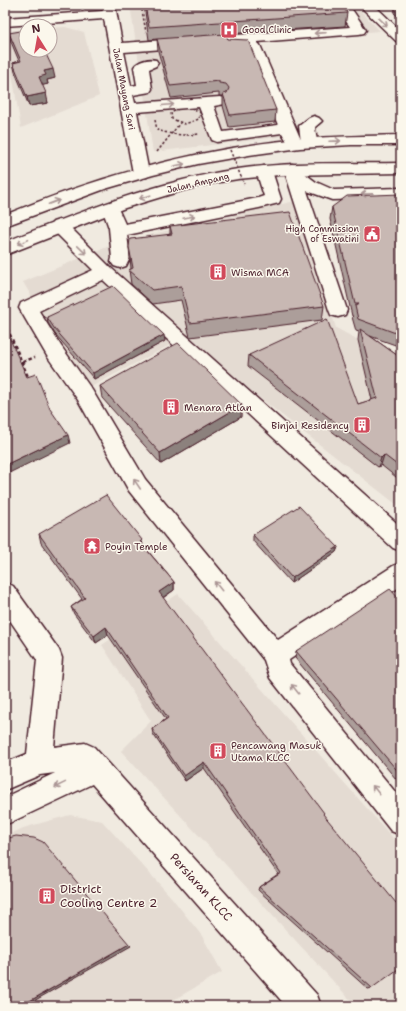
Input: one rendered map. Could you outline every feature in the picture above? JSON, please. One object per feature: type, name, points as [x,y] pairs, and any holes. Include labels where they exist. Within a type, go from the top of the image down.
[{"type":"main road","points":[[118,53],[203,36],[358,30],[342,5]]},
{"type":"main road","points":[[366,5],[401,38]]},
{"type":"main road","points":[[5,22],[109,10]]},
{"type":"main road","name":"Jalan Mayang Sari","points":[[109,10],[126,91],[137,160],[141,173]]},
{"type":"main road","points":[[118,53],[253,45],[270,96],[287,128],[302,143]]},
{"type":"main road","points":[[126,91],[145,89],[141,67],[151,63]]},
{"type":"main road","points":[[129,108],[212,101],[215,132],[217,137],[287,128]]},
{"type":"main road","points":[[302,143],[307,135],[306,126],[314,121]]},
{"type":"main road","points":[[242,134],[262,128],[265,124]]},
{"type":"main road","points":[[5,221],[80,192],[141,173],[218,156],[302,143],[401,140]]},
{"type":"main road","name":"Jalan Ampang","points":[[5,249],[59,226],[110,208],[184,185],[209,179],[264,171],[401,168]]},
{"type":"main road","points":[[292,170],[310,186],[332,195],[401,193]]},
{"type":"main road","points":[[292,170],[333,279],[338,310]]},
{"type":"main road","points":[[264,171],[281,208]]},
{"type":"main road","points":[[324,231],[318,211],[332,195]]},
{"type":"main road","points":[[118,228],[124,230],[259,203],[281,208],[293,214],[300,226]]},
{"type":"main road","points":[[110,208],[118,228],[121,258],[113,267],[28,308],[54,352],[92,392],[138,485],[275,655],[279,670],[401,821]]},
{"type":"main road","points":[[59,226],[113,267],[175,346],[401,541]]},
{"type":"main road","points":[[275,655],[401,573]]},
{"type":"main road","points":[[5,593],[50,658],[38,762]]},
{"type":"main road","name":"Persiaran KLCC","points":[[5,777],[38,762],[85,756],[306,1006]]},
{"type":"main road","points":[[5,811],[95,768]]},
{"type":"path","points":[[141,5],[148,46]]},
{"type":"path","points":[[151,107],[157,130],[182,137],[215,132]]},
{"type":"path","points":[[157,152],[180,123]]},
{"type":"path","points":[[230,150],[244,184]]},
{"type":"path","points":[[5,323],[32,385]]},
{"type":"path","points":[[11,353],[17,351]]},
{"type":"shaded area","points":[[130,5],[355,5],[380,31],[259,41],[296,135],[153,152]]},
{"type":"shaded area","points":[[58,27],[65,27],[84,32],[99,96],[21,128],[5,31],[18,30],[18,58],[58,58]]},
{"type":"shaded area","points":[[295,201],[336,328],[401,363],[401,508],[183,338],[87,389],[23,282],[119,242]]},
{"type":"shaded area","points":[[178,594],[401,847],[401,1006],[356,1006],[121,751],[151,721],[102,645]]},
{"type":"shaded area","points":[[70,815],[102,821],[172,898],[202,936],[222,972],[163,1006],[5,1006],[5,837],[23,828]]},
{"type":"building","points":[[145,5],[343,5],[347,13],[149,27]]},
{"type":"building","points":[[18,31],[18,54],[9,33]]},
{"type":"building","points":[[225,34],[228,39],[248,40],[276,110],[230,115],[223,94],[227,93],[229,88],[226,84],[219,83],[219,81],[170,86],[157,39]]},
{"type":"building","points":[[20,58],[48,58],[53,69],[44,71],[46,75],[39,77],[46,93],[27,97],[13,63],[21,61]]},
{"type":"building","points":[[401,194],[401,335],[358,319],[355,306],[359,304],[355,304],[332,207],[347,196]]},
{"type":"building","name":"Wisma MCA","points":[[290,212],[324,306],[190,323],[181,286],[152,290],[129,270],[133,268],[129,247],[130,239],[172,234],[170,226]]},
{"type":"building","points":[[113,286],[164,335],[93,373],[54,328],[47,317]]},
{"type":"building","points":[[327,319],[358,404],[377,398],[360,329],[401,358],[401,468],[384,455],[381,458],[249,355]]},
{"type":"building","points":[[5,328],[27,377],[36,374],[50,409],[68,435],[5,465]]},
{"type":"building","name":"Menara Atlan","points":[[178,343],[242,405],[160,453],[100,386]]},
{"type":"building","points":[[106,495],[142,540],[140,542],[174,582],[159,592],[324,813],[323,814],[401,909],[401,967],[372,988],[259,887],[281,873],[204,762],[184,776],[152,729],[168,718],[106,627],[94,636],[71,607],[85,598],[39,534]]},
{"type":"building","points":[[299,506],[338,547],[292,578],[253,535]]},
{"type":"building","points":[[390,589],[401,601],[401,775],[296,651]]},
{"type":"building","name":"District Cooling Centre 2","points":[[16,836],[34,838],[43,842],[129,944],[21,1006],[5,1006],[5,839]]},
{"type":"place","name":"Good Clinic","points":[[229,30]]},
{"type":"place","name":"High Commission of Eswatini","points":[[372,234]]},
{"type":"place","name":"Wisma MCA","points":[[218,272]]},
{"type":"place","name":"Menara Atlan","points":[[171,407]]},
{"type":"place","name":"Binjai Residency","points":[[362,425]]},
{"type":"place","name":"Poyin Temple","points":[[92,546]]},
{"type":"place","name":"Pencawang Masuk Utama KLCC","points":[[218,751]]},
{"type":"place","name":"District Cooling Centre 2","points":[[47,896]]}]
